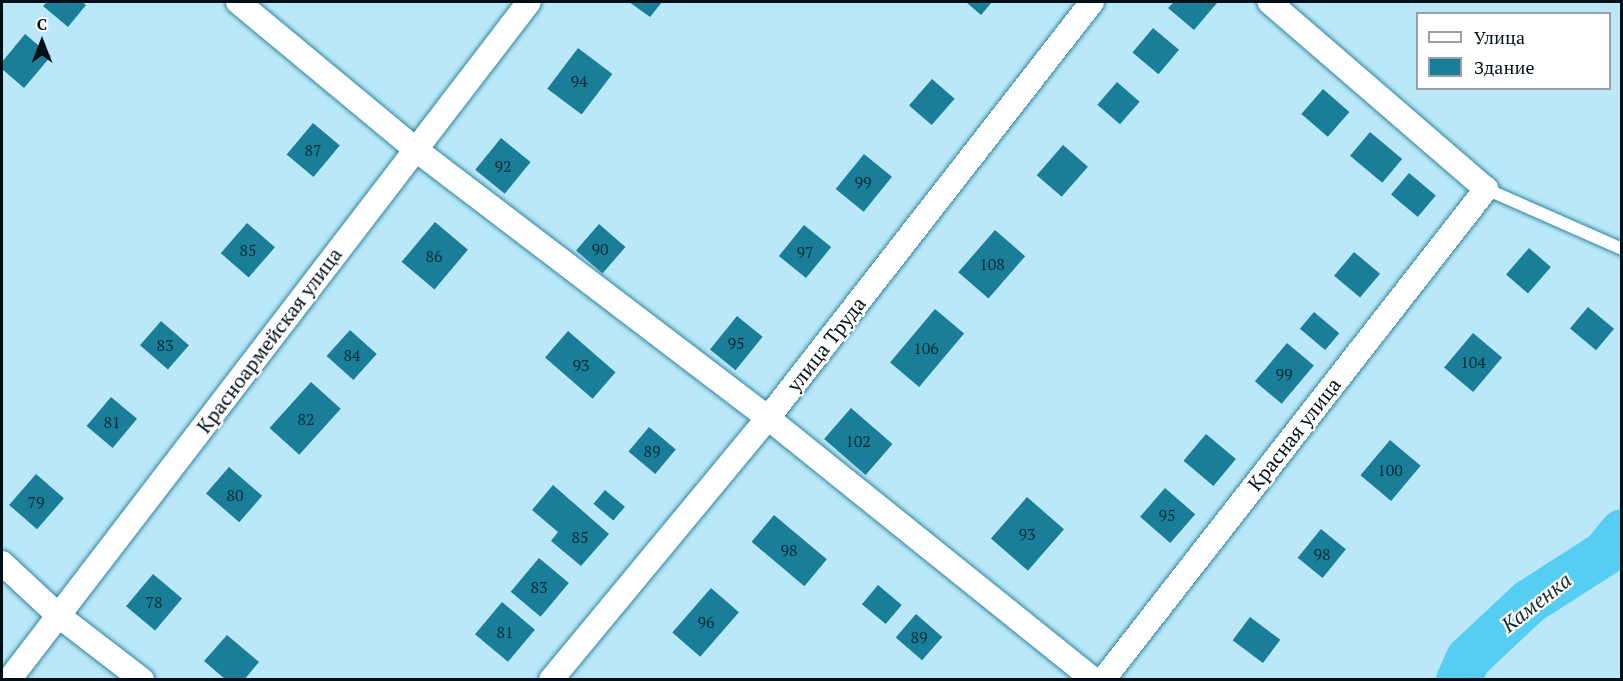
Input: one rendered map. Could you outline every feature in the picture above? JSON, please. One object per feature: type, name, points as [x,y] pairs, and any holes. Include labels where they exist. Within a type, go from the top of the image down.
[{"type":"street","points":[[238,2],[415,149],[768,418],[1094,680]]},
{"type":"street","name":"Красноармейская улица","points":[[9,680],[529,2]]},
{"type":"street","name":"улица Труда","points":[[551,680],[768,418],[1092,2]]},
{"type":"street","points":[[1269,2],[1486,189]]},
{"type":"street","name":"Красная улица","points":[[1103,680],[1486,189]]},
{"type":"street","points":[[2,563],[59,616],[142,680]]},
{"type":"lane","points":[[1486,189],[1622,249]]},
{"type":"building","points":[[47,2],[82,2],[86,5],[68,27],[43,6]]},
{"type":"building","points":[[629,2],[662,2],[650,17]]},
{"type":"building","points":[[966,2],[992,2],[981,15]]},
{"type":"building","points":[[1174,2],[1217,3],[1194,30],[1168,8]]},
{"type":"building","points":[[1153,28],[1179,50],[1158,74],[1132,53]]},
{"type":"building","points":[[25,34],[51,56],[24,88],[2,69],[2,62]]},
{"type":"building","points":[[578,48],[612,74],[582,115],[547,89]]},
{"type":"building","points":[[932,79],[955,99],[932,125],[909,105]]},
{"type":"building","points":[[1117,82],[1140,102],[1120,124],[1097,105]]},
{"type":"building","points":[[1323,89],[1349,112],[1328,137],[1301,114]]},
{"type":"building","points":[[313,123],[340,145],[313,177],[287,154]]},
{"type":"building","points":[[1370,132],[1402,159],[1382,183],[1350,156]]},
{"type":"building","points":[[501,138],[531,162],[505,194],[475,170]]},
{"type":"building","points":[[1063,145],[1088,167],[1062,197],[1037,175]]},
{"type":"building","points":[[864,154],[892,177],[864,212],[836,189]]},
{"type":"building","points":[[1409,173],[1436,195],[1418,217],[1391,194]]},
{"type":"building","points":[[435,222],[468,250],[435,289],[402,262]]},
{"type":"building","points":[[247,223],[275,247],[249,277],[221,253]]},
{"type":"building","points":[[599,224],[625,247],[602,273],[576,250]]},
{"type":"building","points":[[804,225],[831,247],[806,278],[779,256]]},
{"type":"building","points":[[995,230],[1025,256],[988,299],[958,272]]},
{"type":"building","points":[[1529,248],[1551,267],[1528,293],[1506,274]]},
{"type":"building","points":[[1354,252],[1380,274],[1360,298],[1334,276]]},
{"type":"building","points":[[1588,307],[1614,329],[1596,350],[1570,328]]},
{"type":"building","points":[[935,309],[964,333],[919,387],[890,363]]},
{"type":"building","points":[[1314,312],[1339,333],[1325,350],[1300,329]]},
{"type":"building","points":[[737,316],[763,337],[736,370],[710,349]]},
{"type":"building","points":[[161,321],[189,345],[168,369],[140,345]]},
{"type":"building","points":[[350,330],[377,354],[353,380],[327,356]]},
{"type":"building","points":[[568,331],[616,372],[593,399],[545,357]]},
{"type":"building","points":[[1473,333],[1502,357],[1473,392],[1444,367]]},
{"type":"building","points":[[1287,343],[1314,365],[1282,404],[1255,381]]},
{"type":"building","points":[[311,382],[341,409],[299,455],[270,428]]},
{"type":"building","points":[[111,397],[137,419],[113,448],[87,426]]},
{"type":"building","points":[[851,408],[893,444],[866,475],[824,439]]},
{"type":"building","points":[[649,427],[676,449],[655,474],[628,452]]},
{"type":"building","points":[[1206,434],[1236,459],[1213,486],[1184,461]]},
{"type":"building","points":[[1390,440],[1421,466],[1391,501],[1360,475]]},
{"type":"building","points":[[229,467],[262,496],[239,522],[206,493]]},
{"type":"building","points":[[36,474],[64,498],[37,529],[9,505]]},
{"type":"building","points":[[553,485],[609,534],[581,566],[551,541],[558,532],[532,510]]},
{"type":"building","points":[[1165,488],[1195,514],[1170,543],[1140,517]]},
{"type":"building","points":[[605,490],[625,507],[613,521],[593,504]]},
{"type":"building","points":[[1027,497],[1064,529],[1028,571],[991,539]]},
{"type":"building","points":[[774,515],[827,559],[804,586],[752,542]]},
{"type":"building","points":[[1321,529],[1346,549],[1323,578],[1298,558]]},
{"type":"building","points":[[539,558],[569,583],[541,617],[511,592]]},
{"type":"building","points":[[153,574],[182,598],[155,631],[126,606]]},
{"type":"building","points":[[878,585],[902,605],[886,624],[862,604]]},
{"type":"building","points":[[711,588],[739,612],[700,657],[672,633]]},
{"type":"building","points":[[502,602],[535,630],[508,662],[475,634]]},
{"type":"building","points":[[916,614],[942,637],[922,660],[896,637]]},
{"type":"building","points":[[1250,617],[1280,640],[1263,663],[1233,640]]},
{"type":"building","points":[[227,635],[259,662],[244,680],[226,680],[204,661]]},
{"type":"waterway","name":"Каменка","points":[[1458,680],[1468,658],[1529,601],[1604,553],[1622,531]]}]
